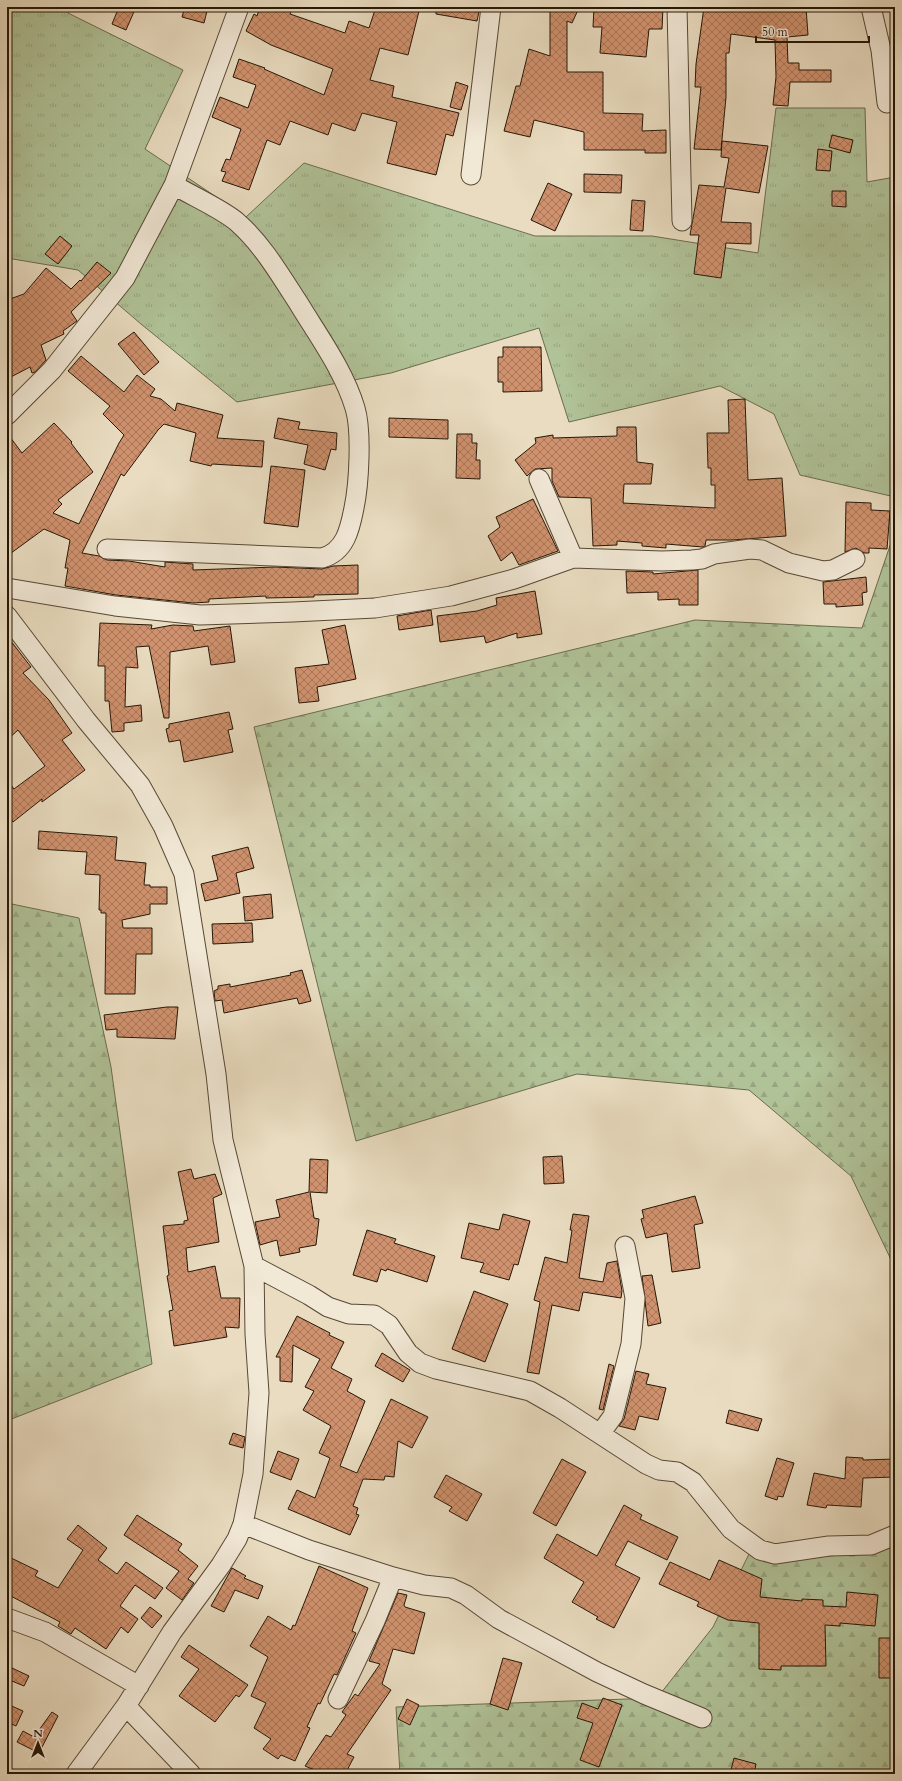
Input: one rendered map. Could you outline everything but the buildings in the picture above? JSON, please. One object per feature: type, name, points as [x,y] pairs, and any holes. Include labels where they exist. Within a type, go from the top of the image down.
[{"type":"street","points":[[7,415],[52,370],[125,278],[174,185],[239,7]]},
{"type":"street","points":[[471,175],[492,7]]},
{"type":"street","points":[[677,7],[682,221]]},
{"type":"street","points":[[871,7],[882,50],[887,103]]},
{"type":"street","points":[[107,549],[224,553],[307,558],[330,556],[340,549],[344,540],[352,518],[358,489],[358,440],[355,409],[327,348],[256,240],[236,221],[174,185]]},
{"type":"street","points":[[539,479],[573,558]]},
{"type":"street","points":[[7,588],[115,606],[200,615],[367,608],[451,596],[514,580],[573,558],[662,561],[692,560],[702,559],[714,554],[750,549],[762,550],[789,563],[823,571],[833,570],[855,559]]},
{"type":"street","points":[[7,616],[86,720],[140,785],[163,826],[184,874],[216,1074],[223,1140],[254,1266],[255,1334],[259,1393],[253,1474],[243,1524],[237,1539],[221,1565],[172,1632],[126,1706],[76,1774]]},
{"type":"street","points":[[600,1434],[613,1416],[631,1344],[635,1298],[625,1246]]},
{"type":"street","points":[[254,1266],[309,1295],[328,1307],[349,1314],[374,1315],[389,1325],[408,1353],[420,1363],[436,1369],[530,1391],[560,1408],[646,1464],[659,1470],[677,1472],[693,1482],[731,1529],[760,1550],[775,1554],[828,1546],[871,1546],[895,1535]]},
{"type":"street","points":[[243,1524],[309,1550],[393,1577],[424,1585],[451,1588],[466,1595],[499,1619],[596,1672],[702,1718]]},
{"type":"street","points":[[338,1699],[375,1621],[393,1577]]},
{"type":"street","points":[[7,1618],[16,1620],[45,1632],[139,1686]]},
{"type":"street","points":[[126,1706],[191,1774]]},
{"type":"green space","points":[[7,7],[70,7],[68,13],[183,70],[145,149],[246,217],[304,163],[535,236],[652,236],[758,253],[776,108],[865,108],[867,182],[895,177],[895,497],[800,475],[774,414],[720,386],[569,422],[539,328],[391,373],[237,402],[141,324],[78,270],[7,258]]},
{"type":"green space","points":[[895,531],[895,1268],[851,1176],[749,1090],[577,1074],[356,1141],[254,727],[695,620],[862,628]]},
{"type":"green space","points":[[7,903],[79,918],[111,1067],[152,1364],[9,1420],[7,1419]]},
{"type":"green space","points":[[895,1539],[895,1774],[400,1774],[396,1707],[657,1698],[713,1627],[751,1550]]}]
